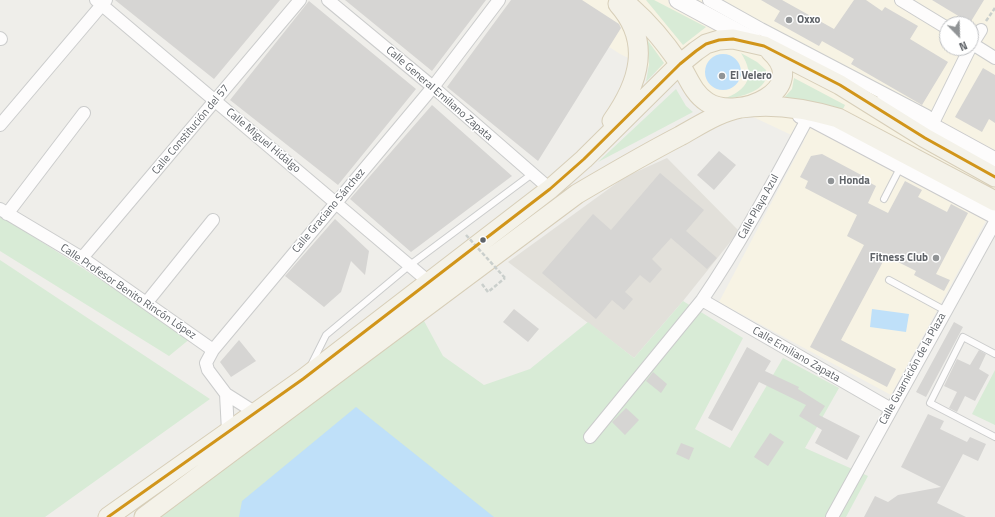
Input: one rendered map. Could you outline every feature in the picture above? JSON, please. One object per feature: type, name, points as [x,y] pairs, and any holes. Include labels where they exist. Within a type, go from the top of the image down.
[{"type":"main road","points":[[584,159],[617,114],[629,94],[637,74],[639,58],[637,40],[628,16],[614,0]]},
{"type":"main road","points":[[622,0],[642,16],[657,32],[680,64],[694,89],[707,102],[717,107],[775,107],[838,118],[995,201]]},
{"type":"main road","points":[[678,0],[840,85],[931,128],[995,161]]},
{"type":"main road","points":[[108,517],[303,379],[550,189],[584,159],[680,64],[706,44],[719,40],[733,39],[764,46],[779,60],[783,71],[781,83],[774,94],[742,108],[717,116],[623,166],[576,194],[144,517]]},
{"type":"main road","points":[[810,113],[995,215]]},
{"type":"main road","points":[[931,128],[995,177]]},
{"type":"street","name":"Calle Constitución del 57","points":[[82,258],[216,102],[300,0]]},
{"type":"street","name":"Calle General Emiliano Zapata","points":[[328,0],[433,87],[550,189]]},
{"type":"street","name":"Calle Graciano Sánchez","points":[[226,394],[208,370],[206,363],[214,350],[433,87],[499,0]]},
{"type":"street","points":[[709,0],[931,128],[995,152]]},
{"type":"street","points":[[901,0],[939,23]]},
{"type":"street","name":"Calle Miguel Hidalgo","points":[[101,2],[216,102],[429,282]]},
{"type":"street","points":[[0,125],[101,2]]},
{"type":"street","points":[[979,49],[995,58]]},
{"type":"street","points":[[931,128],[966,56]]},
{"type":"street","points":[[4,212],[84,113]]},
{"type":"street","name":"Calle Playa Azul","points":[[590,437],[702,300],[745,233],[810,113]]},
{"type":"street","name":"Calle Profesor Benito Rincón López","points":[[4,212],[82,258],[214,350]]},
{"type":"street","points":[[147,302],[214,220]]},
{"type":"street","name":"Calle Guarnición de la Plaza","points":[[832,517],[995,222]]},
{"type":"street","name":"Calle Emiliano Zapata","points":[[702,300],[891,410]]},
{"type":"street","points":[[226,394],[256,413]]},
{"type":"street","points":[[226,394],[228,431]]},
{"type":"lane","points":[[884,199],[902,165]]},
{"type":"lane","points":[[303,379],[326,335],[410,265],[532,174]]},
{"type":"lane","points":[[889,280],[946,311]]},
{"type":"lane","points":[[995,354],[963,337],[930,403],[995,437]]},
{"type":"path","points":[[466,235],[505,278],[488,292]]},
{"type":"shaded area","points":[[538,0],[995,0],[995,204],[891,395],[719,302],[804,141],[620,54]]},
{"type":"shaded area","points":[[667,158],[739,231],[683,301],[634,358],[508,262],[625,177]]},
{"type":"green space","points":[[646,0],[654,0],[706,27],[683,45]]},
{"type":"green space","points":[[646,38],[664,63],[646,82],[649,64]]},
{"type":"green space","points":[[741,53],[757,62],[766,70],[764,83],[759,88],[745,95],[723,99],[744,87],[747,81],[748,69],[746,61]]},
{"type":"green space","points":[[794,78],[845,105],[842,111],[783,99],[792,89]]},
{"type":"green space","points":[[676,89],[686,106],[693,112],[598,162]]},
{"type":"green space","points":[[0,215],[191,338],[169,356],[0,251]]},
{"type":"green space","points":[[0,260],[210,399],[45,517],[0,517]]},
{"type":"green space","points":[[683,301],[743,338],[695,429],[730,448],[783,358],[839,388],[805,448],[868,476],[846,517],[156,517],[423,319],[443,356],[484,385],[530,369],[588,322],[634,358]]},
{"type":"green space","points":[[995,370],[995,425],[972,414]]},
{"type":"water","points":[[723,54],[736,59],[741,72],[736,85],[723,90],[710,85],[705,72],[710,59]]},
{"type":"water","points":[[872,309],[909,314],[906,332],[870,327]]},
{"type":"water","points":[[356,407],[494,517],[239,517],[242,501]]},
{"type":"building","points":[[115,0],[280,0],[214,79]]},
{"type":"building","points":[[345,0],[486,0],[432,71]]},
{"type":"building","points":[[511,0],[582,0],[619,24],[621,28],[538,161],[447,87]]},
{"type":"building","points":[[761,0],[782,0],[834,29],[854,0],[866,0],[882,11],[885,7],[918,26],[910,39],[948,62],[922,105],[851,64],[854,59],[822,41],[819,46],[774,21],[780,11]]},
{"type":"building","points":[[932,0],[984,0],[974,16],[958,16]]},
{"type":"building","points":[[309,1],[416,89],[338,185],[230,100]]},
{"type":"building","points":[[983,68],[995,75],[995,123],[989,119],[982,132],[955,117]]},
{"type":"building","points":[[432,105],[512,176],[411,252],[350,199]]},
{"type":"building","points":[[719,151],[736,165],[714,190],[697,175]]},
{"type":"building","points":[[822,154],[865,177],[863,179],[876,186],[868,203],[888,213],[905,181],[922,190],[918,197],[947,212],[951,204],[968,213],[936,274],[950,280],[944,291],[914,275],[916,271],[886,256],[841,340],[896,369],[887,387],[810,347],[864,245],[847,236],[857,215],[805,188],[808,181],[800,177],[811,156]]},
{"type":"building","points":[[660,173],[704,210],[686,231],[717,258],[707,269],[671,238],[652,259],[662,269],[650,283],[640,275],[625,292],[633,299],[624,310],[612,300],[596,319],[542,273],[593,214],[611,230]]},
{"type":"building","points":[[335,219],[369,251],[365,275],[351,261],[341,292],[324,307],[285,276]]},
{"type":"building","points":[[514,309],[539,329],[528,342],[503,322]]},
{"type":"building","points":[[954,322],[963,327],[926,397],[916,392]]},
{"type":"building","points":[[239,340],[256,361],[231,377],[220,362]]},
{"type":"building","points":[[747,347],[771,361],[765,371],[799,387],[798,389],[825,406],[819,415],[860,436],[847,460],[815,443],[822,430],[799,416],[806,405],[759,382],[732,431],[708,418]]},
{"type":"building","points":[[979,350],[986,354],[979,369],[989,375],[975,401],[965,396],[957,412],[949,408],[957,392],[944,386],[957,359],[970,365]]},
{"type":"building","points":[[653,372],[667,384],[661,393],[646,381]]},
{"type":"building","points":[[626,408],[639,420],[625,435],[612,422]]},
{"type":"building","points":[[928,414],[944,421],[940,429],[967,442],[970,437],[986,444],[978,461],[963,454],[937,503],[966,517],[864,517],[875,496],[888,502],[898,495],[941,487],[901,467]]},
{"type":"building","points":[[770,433],[784,442],[768,466],[754,457]]},
{"type":"building","points":[[681,443],[694,448],[689,460],[676,454]]},
{"type":"transit line","points":[[108,517],[303,379],[550,189],[584,159],[680,64],[706,44],[719,40],[733,39],[764,46],[840,85],[925,138],[995,177]]},
{"type":"place","name":"Oxxo","points":[[789,20]]},
{"type":"place","name":"El Velero","points":[[722,76]]},
{"type":"place","name":"Honda","points":[[831,181]]},
{"type":"place","name":"Fitness Club","points":[[936,258]]}]
